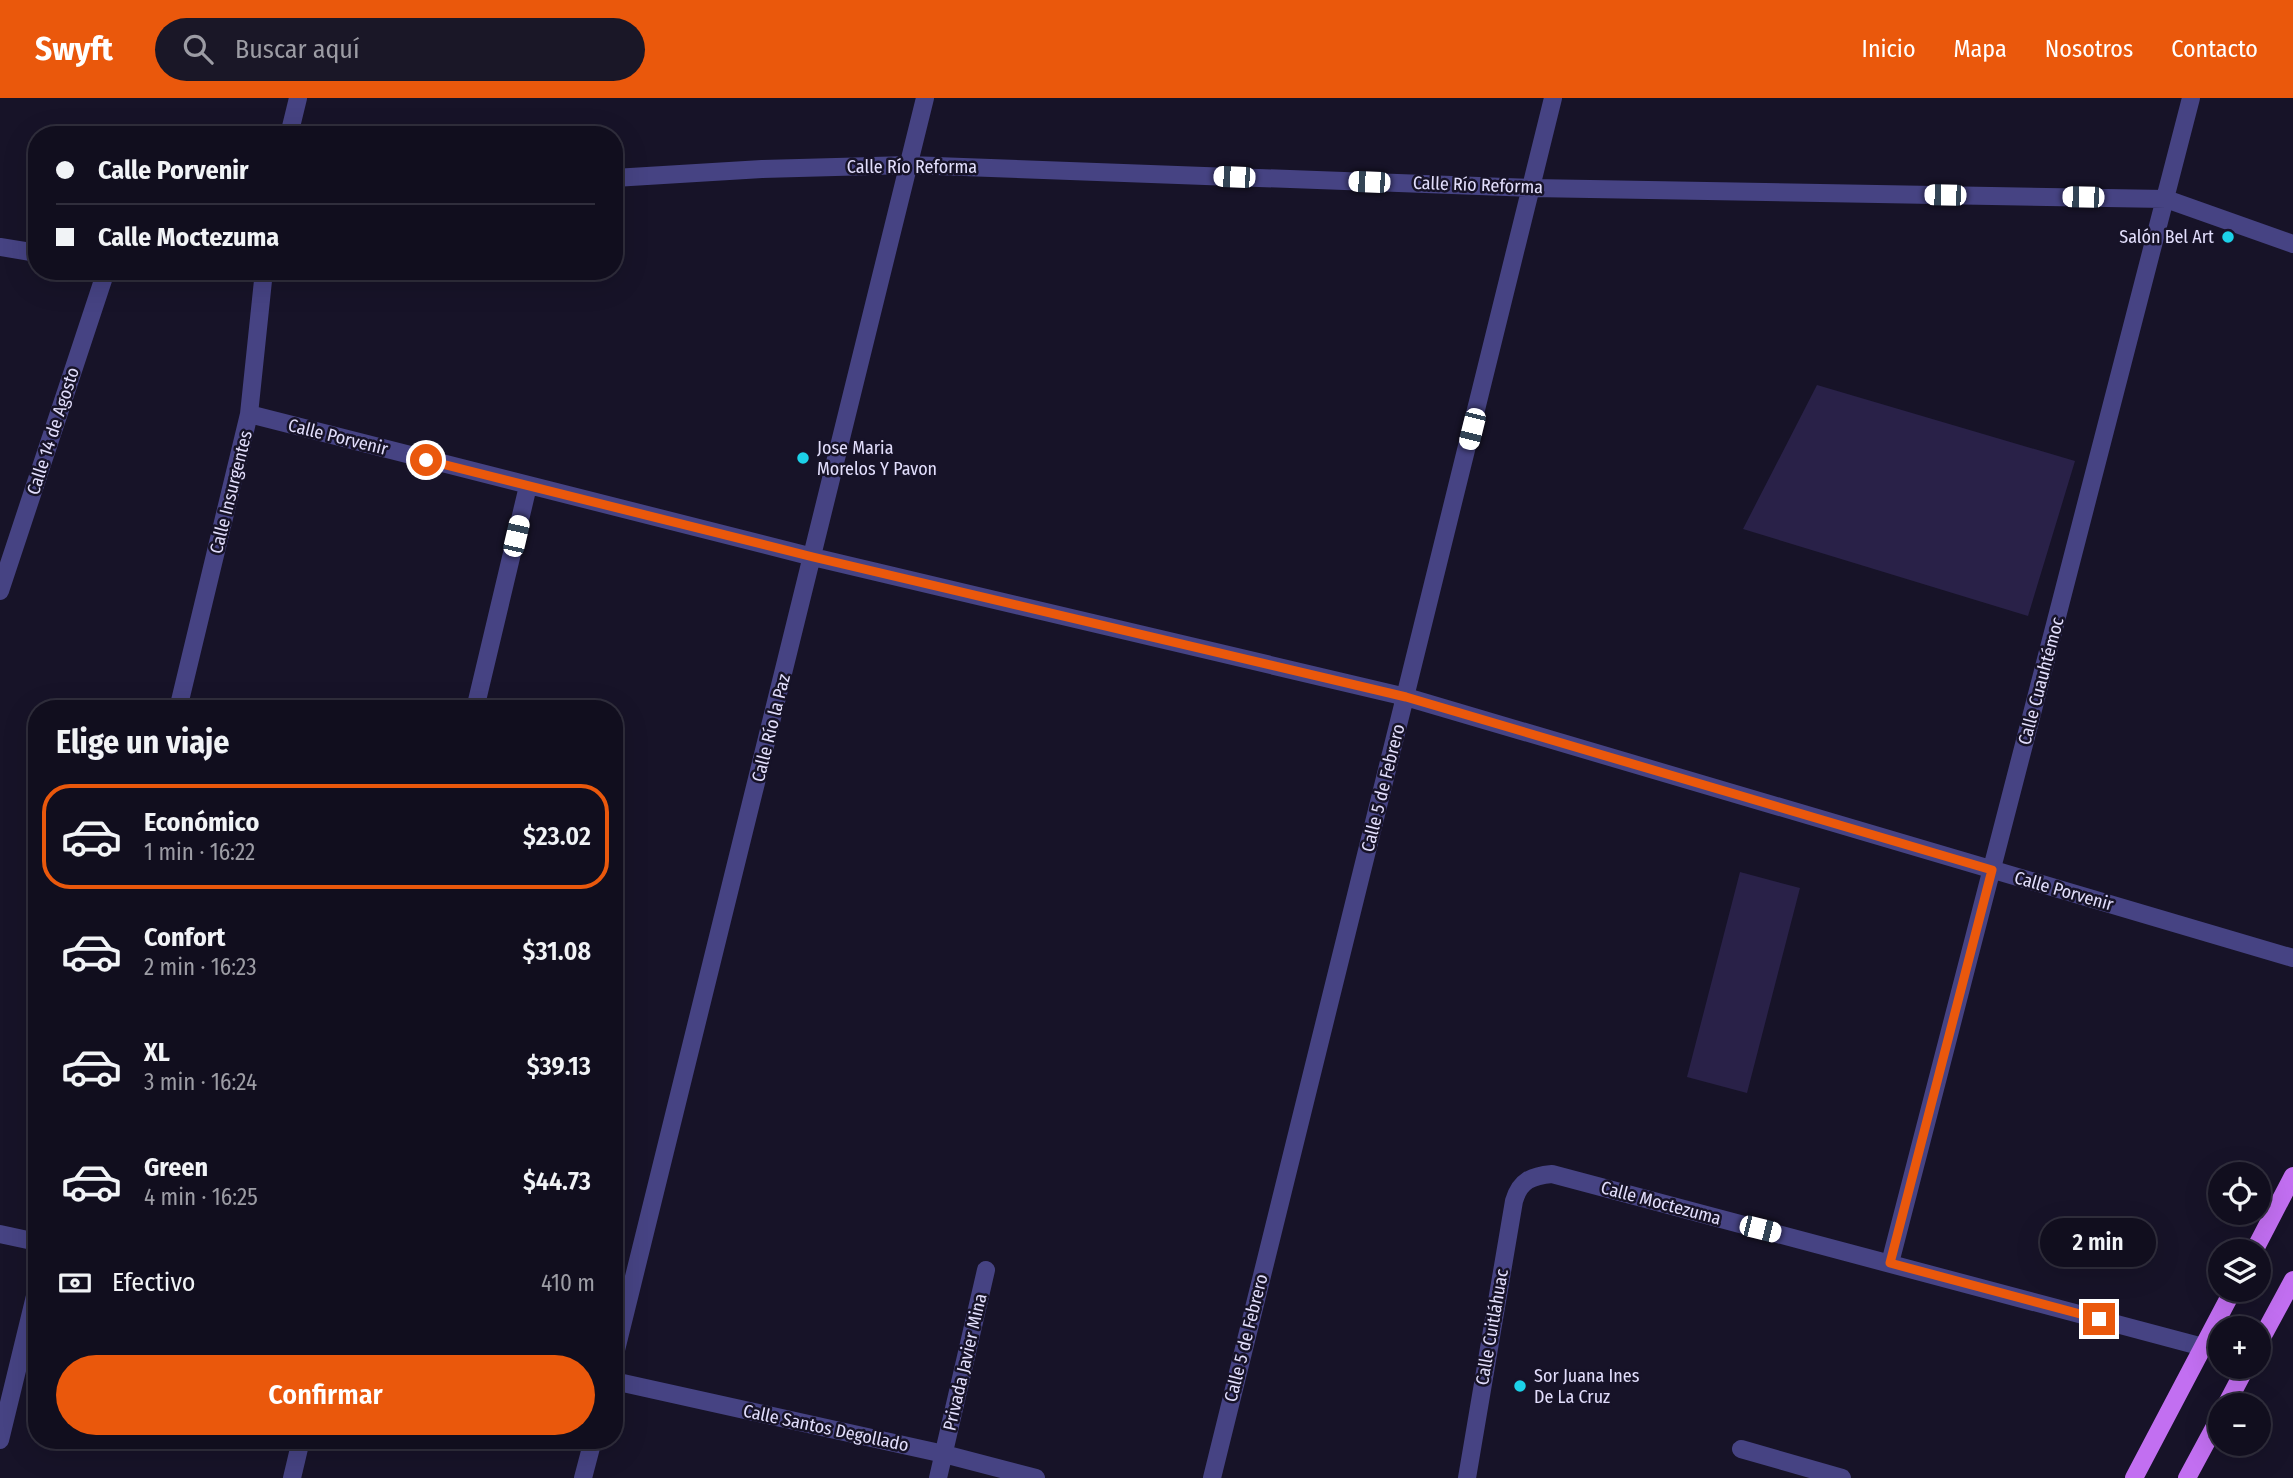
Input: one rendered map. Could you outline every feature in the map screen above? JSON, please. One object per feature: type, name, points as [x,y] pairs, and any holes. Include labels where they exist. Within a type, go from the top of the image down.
[{"type":"main road","points":[[2260,1239],[2293,1176]]},
{"type":"main road","points":[[2271,1321],[2293,1280]]},
{"type":"main road","points":[[2134,1478],[2227,1302]]},
{"type":"main road","points":[[2187,1478],[2208,1439]]},
{"type":"street","points":[[291,126],[298,98]]},
{"type":"street","name":"Calle Río la Paz","points":[[623,1322],[925,98]]},
{"type":"street","name":"Calle 5 de Febrero","points":[[1212,1478],[1553,98]]},
{"type":"street","name":"Calle Cuauhtémoc","points":[[1890,1263],[2191,98]]},
{"type":"street","name":"Calle Río Reforma","points":[[623,177],[762,169],[909,165],[1531,188],[2166,199],[2293,244]]},
{"type":"street","points":[[0,247],[28,252]]},
{"type":"street","name":"Calle 14 de Agosto","points":[[0,591],[103,280]]},
{"type":"street","name":"Calle Insurgentes","points":[[180,700],[249,414],[263,280]]},
{"type":"street","name":"Calle Porvenir","points":[[249,414],[813,557],[1406,697],[2293,958]]},
{"type":"street","points":[[477,700],[528,486]]},
{"type":"street","name":"Calle Moctezuma","points":[[1525,1180],[1552,1174],[2203,1347]]},
{"type":"street","name":"Calle Cuitláhuac","points":[[1467,1478],[1514,1201],[1517,1190],[1525,1180]]},
{"type":"street","points":[[0,1234],[28,1240]]},
{"type":"street","name":"Privada Javier Mina","points":[[938,1478],[986,1270]]},
{"type":"street","points":[[0,1440],[28,1325]]},
{"type":"street","name":"Calle Santos Degollado","points":[[623,1383],[944,1454],[1036,1478]]},
{"type":"street","points":[[292,1478],[299,1449]]},
{"type":"street","points":[[583,1478],[591,1449]]},
{"type":"street","points":[[1741,1449],[1842,1478]]},
{"type":"building","points":[[1817,385],[2075,461],[2028,616],[1743,529]]},
{"type":"building","points":[[1740,872],[1800,888],[1747,1093],[1687,1077]]},
{"type":"place","name":"Salón Bel Art","points":[[2228,237]]},
{"type":"place","name":"Jose Maria Morelos Y Pavon","points":[[803,458]]},
{"type":"place","name":"Sor Juana Ines De La Cruz","points":[[1520,1386]]},
{"type":"route","points":[[426,460],[813,557],[1406,697],[1992,870],[1890,1263],[2099,1319]]}]
